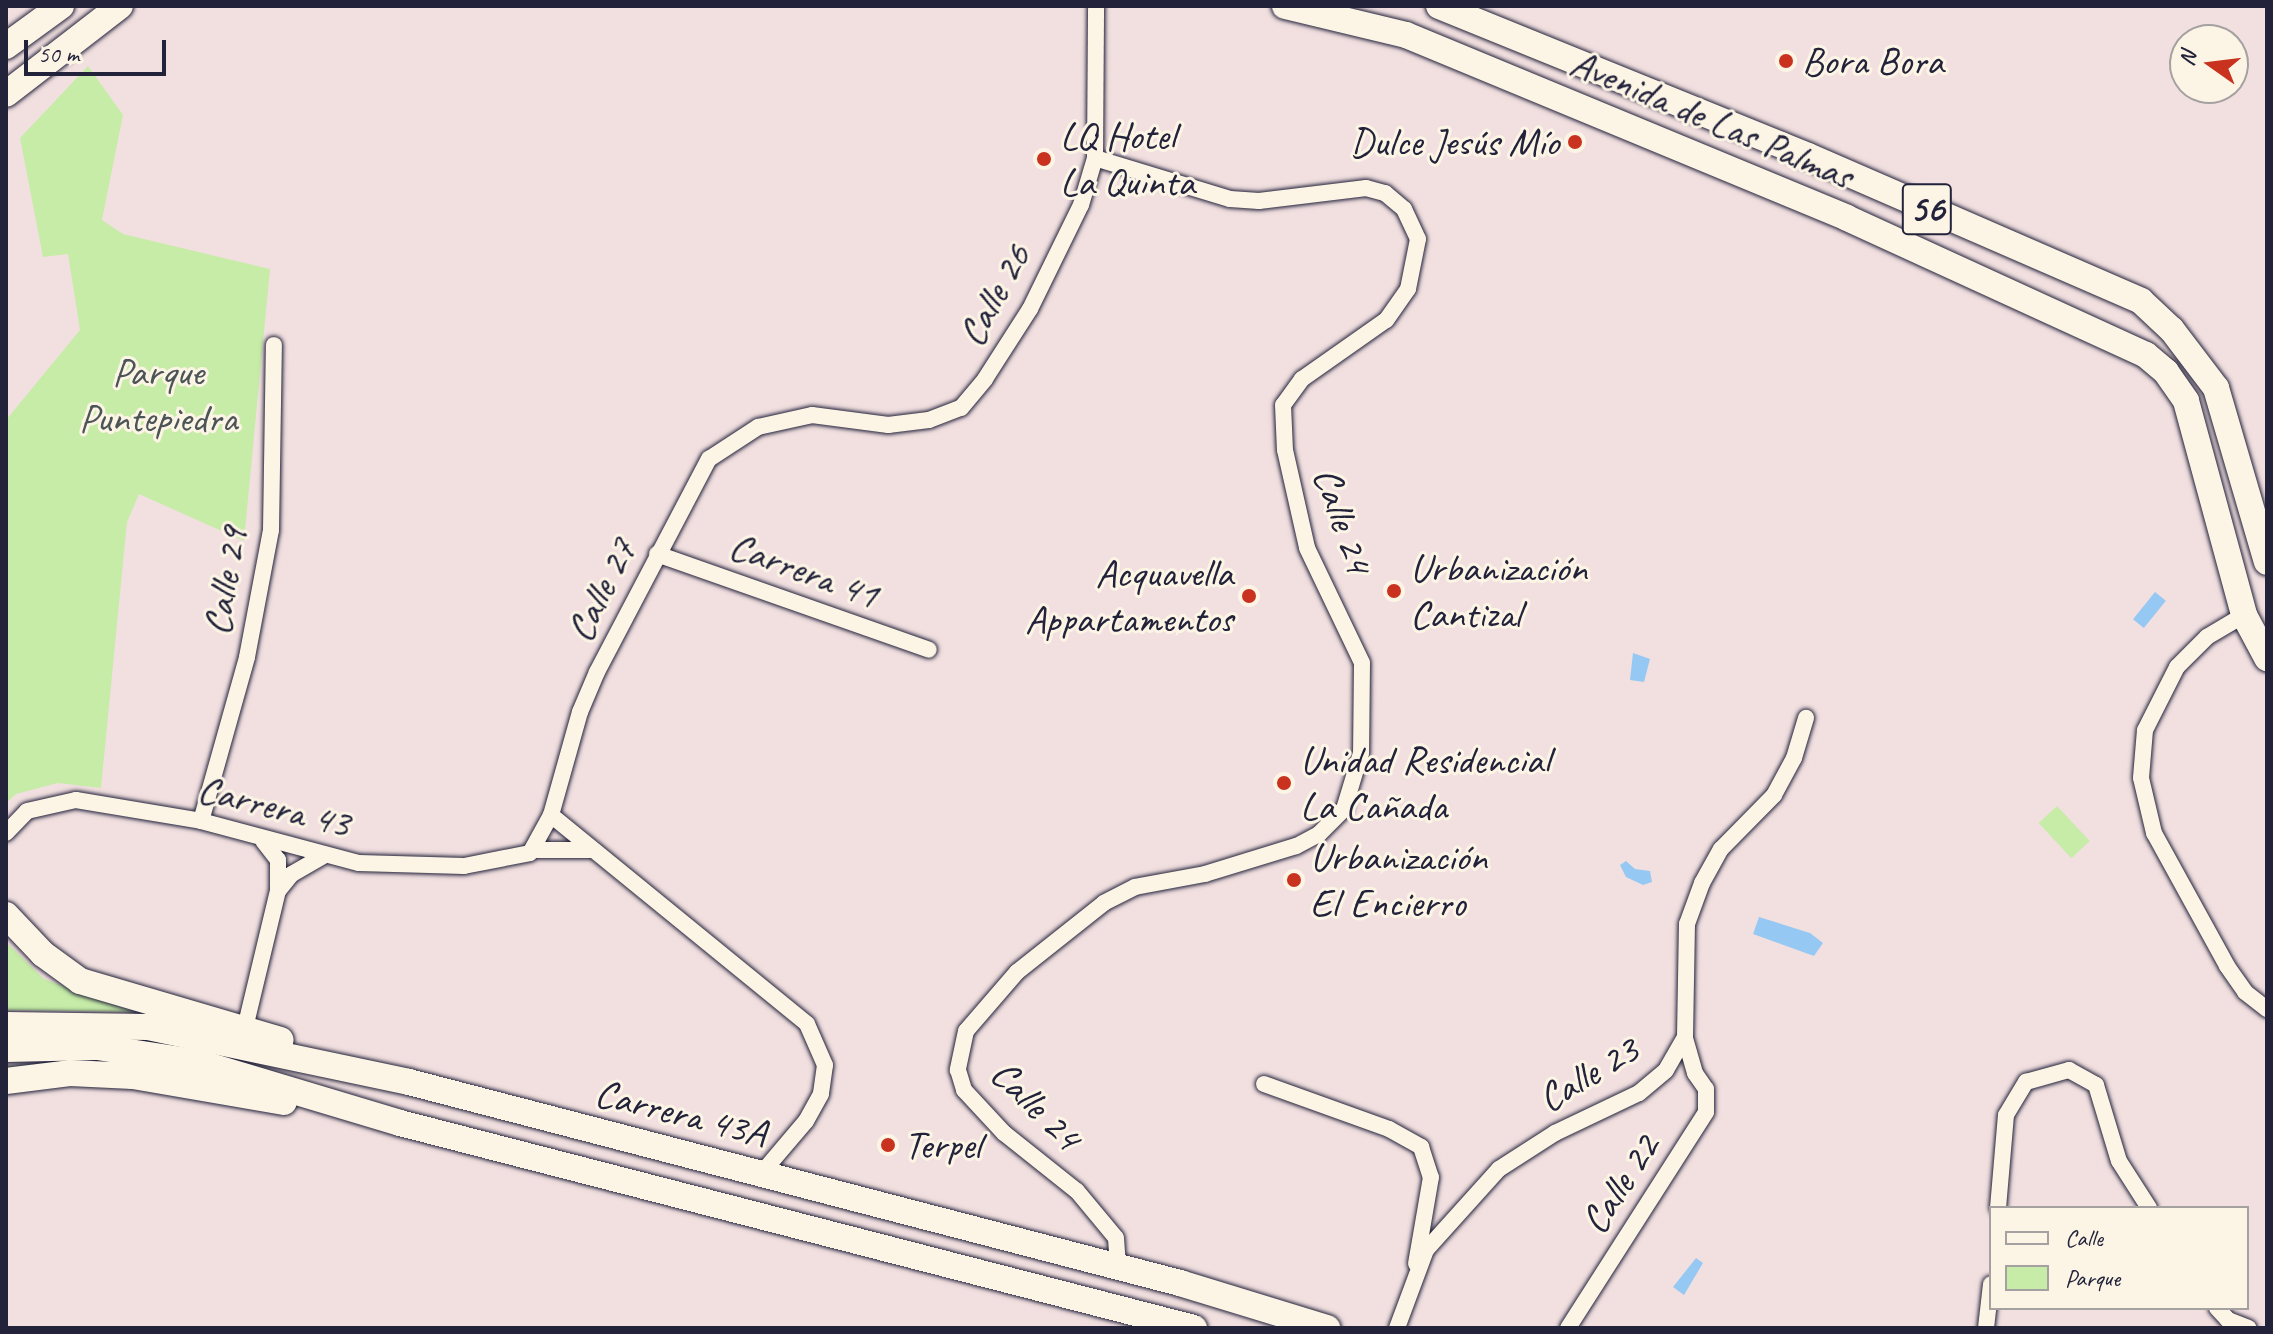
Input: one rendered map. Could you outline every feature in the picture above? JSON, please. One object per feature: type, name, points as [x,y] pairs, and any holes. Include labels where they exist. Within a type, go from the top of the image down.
[{"type":"main road","points":[[6,46],[61,6]]},
{"type":"main road","points":[[6,94],[120,6]]},
{"type":"main road","name":"Avenida de Las Palmas","points":[[1285,6],[1326,12],[1418,40],[1847,218],[2146,355],[2166,372],[2190,411],[2244,615],[2267,658]]},
{"type":"main road","name":"Avenida de Las Palmas","points":[[1439,6],[1808,156],[2141,301],[2172,330],[2216,388],[2267,562]]},
{"type":"main road","points":[[6,915],[43,954],[80,981],[236,1036]]},
{"type":"main road","name":"Carrera 43A","points":[[6,1025],[120,1024],[236,1036],[1118,1268],[1327,1328]]},
{"type":"main road","name":"Carrera 43A","points":[[6,1049],[117,1049],[221,1069],[400,1123],[1194,1328]]},
{"type":"main road","points":[[6,1081],[70,1073],[133,1076],[400,1123]]},
{"type":"street","name":"Calle 26","points":[[758,427],[812,415],[888,425],[929,420],[961,408],[1030,309],[1081,205],[1095,158],[1096,6]]},
{"type":"street","name":"Calle 24","points":[[1095,158],[1230,199],[1259,201],[1366,188],[1385,193],[1404,209],[1418,239],[1408,289],[1386,320],[1302,379],[1283,405],[1285,450],[1307,548],[1362,663],[1361,753],[1344,809],[1319,834],[1296,846],[1205,874],[1135,887],[1104,903],[1017,972],[966,1031],[958,1070],[964,1090],[1004,1133],[1077,1191],[1116,1238],[1118,1268]]},
{"type":"street","name":"Calle 29","points":[[201,821],[247,657],[271,530],[274,345]]},
{"type":"street","name":"Calle 27","points":[[551,815],[580,712],[657,554],[709,459],[758,427]]},
{"type":"street","name":"Carrera 41","points":[[657,554],[929,650]]},
{"type":"street","points":[[2244,615],[2207,637],[2177,667],[2145,730],[2141,778],[2154,833],[2227,966],[2245,992],[2267,1009]]},
{"type":"street","name":"Calle 23","points":[[1397,1328],[1416,1268],[1448,1222],[1499,1169],[1555,1133],[1639,1093],[1666,1070],[1685,1037],[1687,924],[1702,883],[1721,849],[1774,795],[1794,758],[1806,718]]},
{"type":"street","name":"Carrera 43","points":[[6,833],[27,811],[76,800],[201,821],[262,840],[359,863],[464,866],[525,857],[533,850],[593,850]]},
{"type":"street","points":[[533,850],[551,815],[807,1024],[825,1065],[821,1094],[806,1121],[760,1175]]},
{"type":"street","points":[[236,1036],[278,891],[278,860],[262,840]]},
{"type":"street","points":[[278,891],[292,874],[323,856]]},
{"type":"street","name":"Calle 22","points":[[1568,1328],[1706,1112],[1706,1089],[1695,1073],[1685,1037]]},
{"type":"street","points":[[1666,1070],[1695,1073]]},
{"type":"street","points":[[1998,1206],[2006,1115],[2026,1082],[2069,1070],[2096,1085],[2119,1161],[2148,1206]]},
{"type":"street","points":[[1264,1084],[1414,1142],[1429,1159],[1428,1197],[1416,1268]]},
{"type":"street","points":[[1428,1197],[1448,1222]]},
{"type":"street","points":[[1986,1328],[1989,1302]]},
{"type":"street","points":[[2219,1310],[2228,1320],[2250,1328],[2267,1324]]},
{"type":"green space","name":"Parque Puntepiedra","points":[[88,66],[123,115],[102,220],[123,234],[270,269],[244,541],[139,494],[127,522],[101,788],[58,783],[16,794],[6,803],[6,420],[80,330],[68,254],[43,257],[20,138]]},
{"type":"green space","points":[[2057,806],[2090,841],[2071,858],[2039,823]]},
{"type":"green space","points":[[6,942],[44,979],[135,1012],[6,1010]]},
{"type":"water","points":[[2155,592],[2166,601],[2144,628],[2133,619]]},
{"type":"water","points":[[1633,653],[1650,659],[1644,682],[1630,680]]},
{"type":"water","points":[[1626,861],[1635,869],[1650,871],[1652,882],[1643,885],[1626,877],[1620,865]]},
{"type":"water","points":[[1759,917],[1810,933],[1823,943],[1814,956],[1753,934]]},
{"type":"water","points":[[1696,1258],[1703,1263],[1684,1295],[1673,1287]]},
{"type":"place","name":"Bora Bora","points":[[1786,61]]},
{"type":"place","name":"Dulce Jesús Mío","points":[[1575,142]]},
{"type":"place","name":"LQ Hotel La Quinta","points":[[1044,159]]},
{"type":"place","name":"Urbanización Cantizal","points":[[1394,591]]},
{"type":"place","name":"Acquavella Appartamentos","points":[[1249,596]]},
{"type":"place","name":"Unidad Residencial La Cañada","points":[[1284,783]]},
{"type":"place","name":"Urbanización El Encierro","points":[[1294,880]]},
{"type":"place","name":"Terpel","points":[[888,1145]]}]
